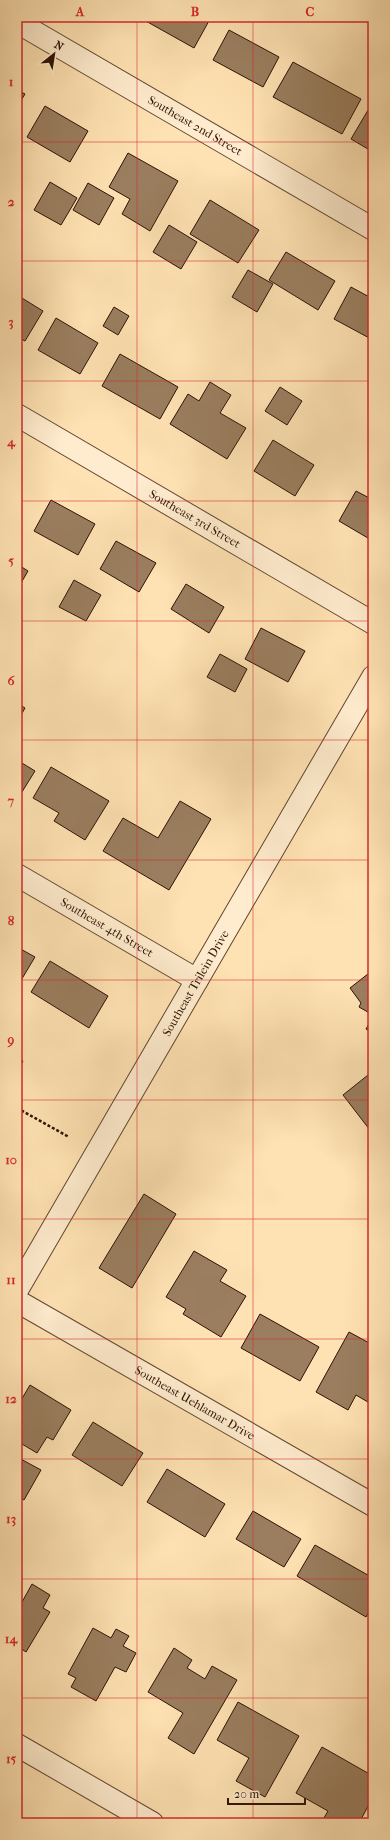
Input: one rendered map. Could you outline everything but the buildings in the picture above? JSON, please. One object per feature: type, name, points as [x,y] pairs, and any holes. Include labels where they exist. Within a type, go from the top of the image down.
[{"type":"street","name":"Southeast 2nd Street","points":[[17,22],[373,229]]},
{"type":"street","name":"Southeast 3rd Street","points":[[17,415],[373,622]]},
{"type":"street","name":"Southeast Trilein Drive","points":[[17,1290],[373,677]]},
{"type":"street","name":"Southeast 4th Street","points":[[17,875],[197,980]]},
{"type":"street","name":"Southeast Uehlamar Drive","points":[[17,1302],[373,1505]]},
{"type":"street","points":[[17,1745],[152,1823]]},
{"type":"path","points":[[17,1108],[69,1137]]}]
